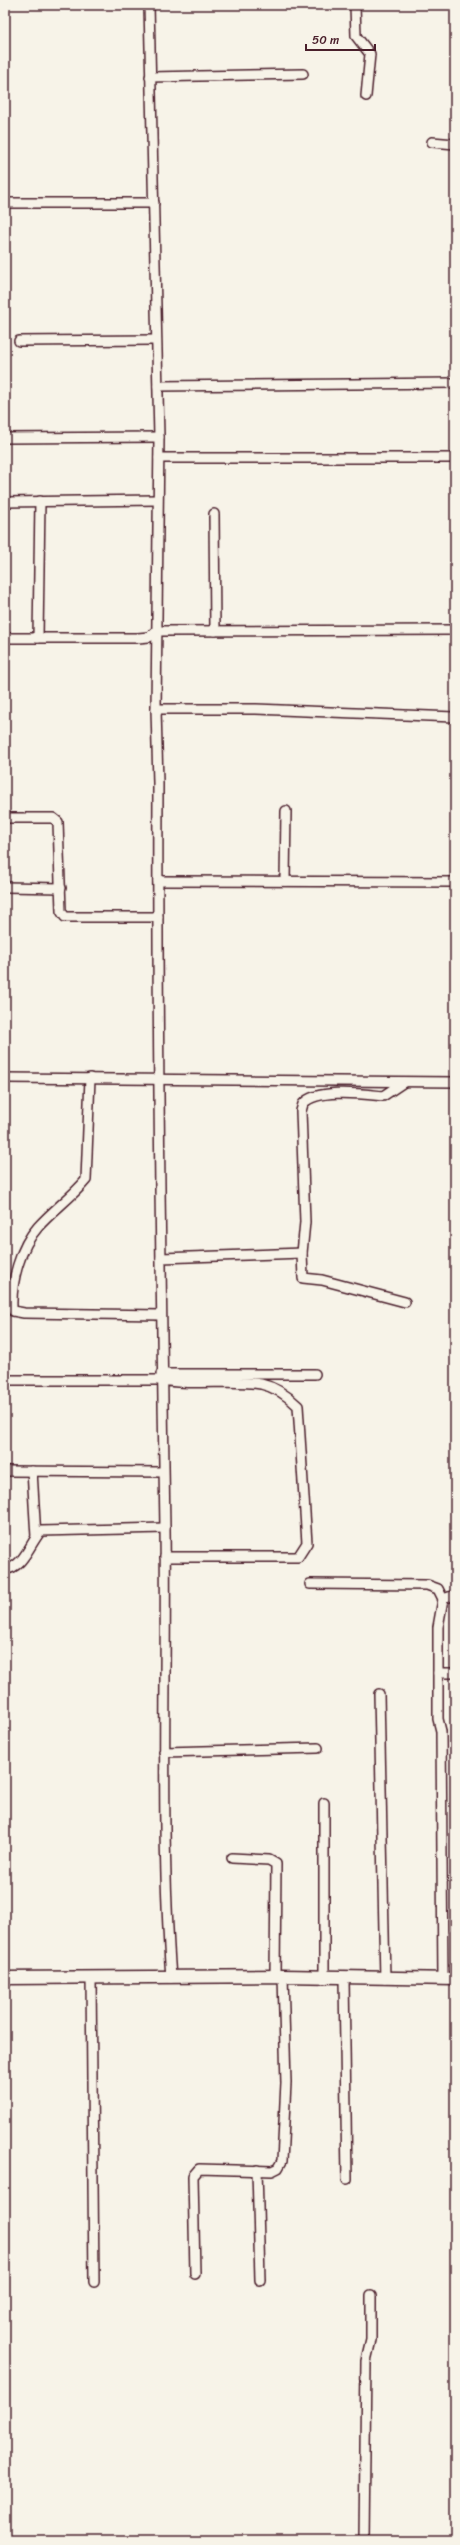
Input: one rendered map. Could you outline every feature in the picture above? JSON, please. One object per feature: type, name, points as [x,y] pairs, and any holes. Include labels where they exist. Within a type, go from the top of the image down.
[{"type":"main road","points":[[5,1978],[171,1978],[279,1976],[324,1979],[449,1979]]},
{"type":"street","points":[[149,5],[159,437],[157,500],[156,709],[161,1377],[165,1528],[164,1752],[166,1914],[171,1978]]},
{"type":"street","points":[[355,5],[356,36],[370,54],[366,96]]},
{"type":"street","points":[[150,77],[303,74]]},
{"type":"street","points":[[432,142],[455,144]]},
{"type":"street","points":[[5,203],[154,203]]},
{"type":"street","points":[[19,340],[156,340]]},
{"type":"street","points":[[158,386],[455,384]]},
{"type":"street","points":[[5,438],[159,437]]},
{"type":"street","points":[[159,458],[455,458]]},
{"type":"street","points":[[5,502],[157,500]]},
{"type":"street","points":[[38,638],[40,501]]},
{"type":"street","points":[[214,514],[215,631]]},
{"type":"street","points":[[5,638],[146,638],[156,631],[455,630]]},
{"type":"street","points":[[156,709],[256,709],[454,717]]},
{"type":"street","points":[[285,881],[286,811]]},
{"type":"street","points":[[5,818],[53,818],[58,822],[62,911],[65,917],[158,917]]},
{"type":"street","points":[[158,881],[455,882]]},
{"type":"street","points":[[5,887],[61,888]]},
{"type":"street","points":[[5,1078],[455,1082]]},
{"type":"street","points":[[90,1078],[86,1180],[37,1228],[28,1244],[13,1280],[12,1308],[13,1311],[24,1313],[161,1315]]},
{"type":"street","points":[[404,1082],[387,1095],[318,1095],[309,1098],[303,1104],[304,1222],[302,1253],[303,1278],[322,1280],[405,1302]]},
{"type":"street","points":[[161,1258],[302,1253]]},
{"type":"street","points":[[5,1380],[315,1374]]},
{"type":"street","points":[[161,1377],[178,1383],[261,1384],[279,1391],[298,1406],[307,1534],[307,1543],[298,1557],[165,1557]]},
{"type":"street","points":[[5,1471],[163,1472]]},
{"type":"street","points":[[32,1471],[36,1537]]},
{"type":"street","points":[[5,1569],[14,1567],[28,1551],[41,1531],[165,1528]]},
{"type":"street","points":[[310,1584],[427,1585],[438,1589],[442,1599],[438,1627],[438,1719],[441,1731],[449,1979]]},
{"type":"street","points":[[442,1599],[455,1595]]},
{"type":"street","points":[[438,1673],[455,1673]]},
{"type":"street","points":[[379,1694],[385,1979]]},
{"type":"street","points":[[164,1752],[318,1748]]},
{"type":"street","points":[[324,1803],[324,1979]]},
{"type":"street","points":[[195,2274],[193,2176],[195,2172],[199,2169],[272,2171],[278,2168],[282,2161],[284,2150],[286,2083],[279,1976],[276,1864],[269,1860],[232,1858]]},
{"type":"street","points":[[91,1978],[94,2282]]},
{"type":"street","points":[[344,1979],[347,2179]]},
{"type":"street","points":[[257,2170],[260,2280]]},
{"type":"street","points":[[364,2540],[366,2361],[371,2340],[372,2295]]}]
